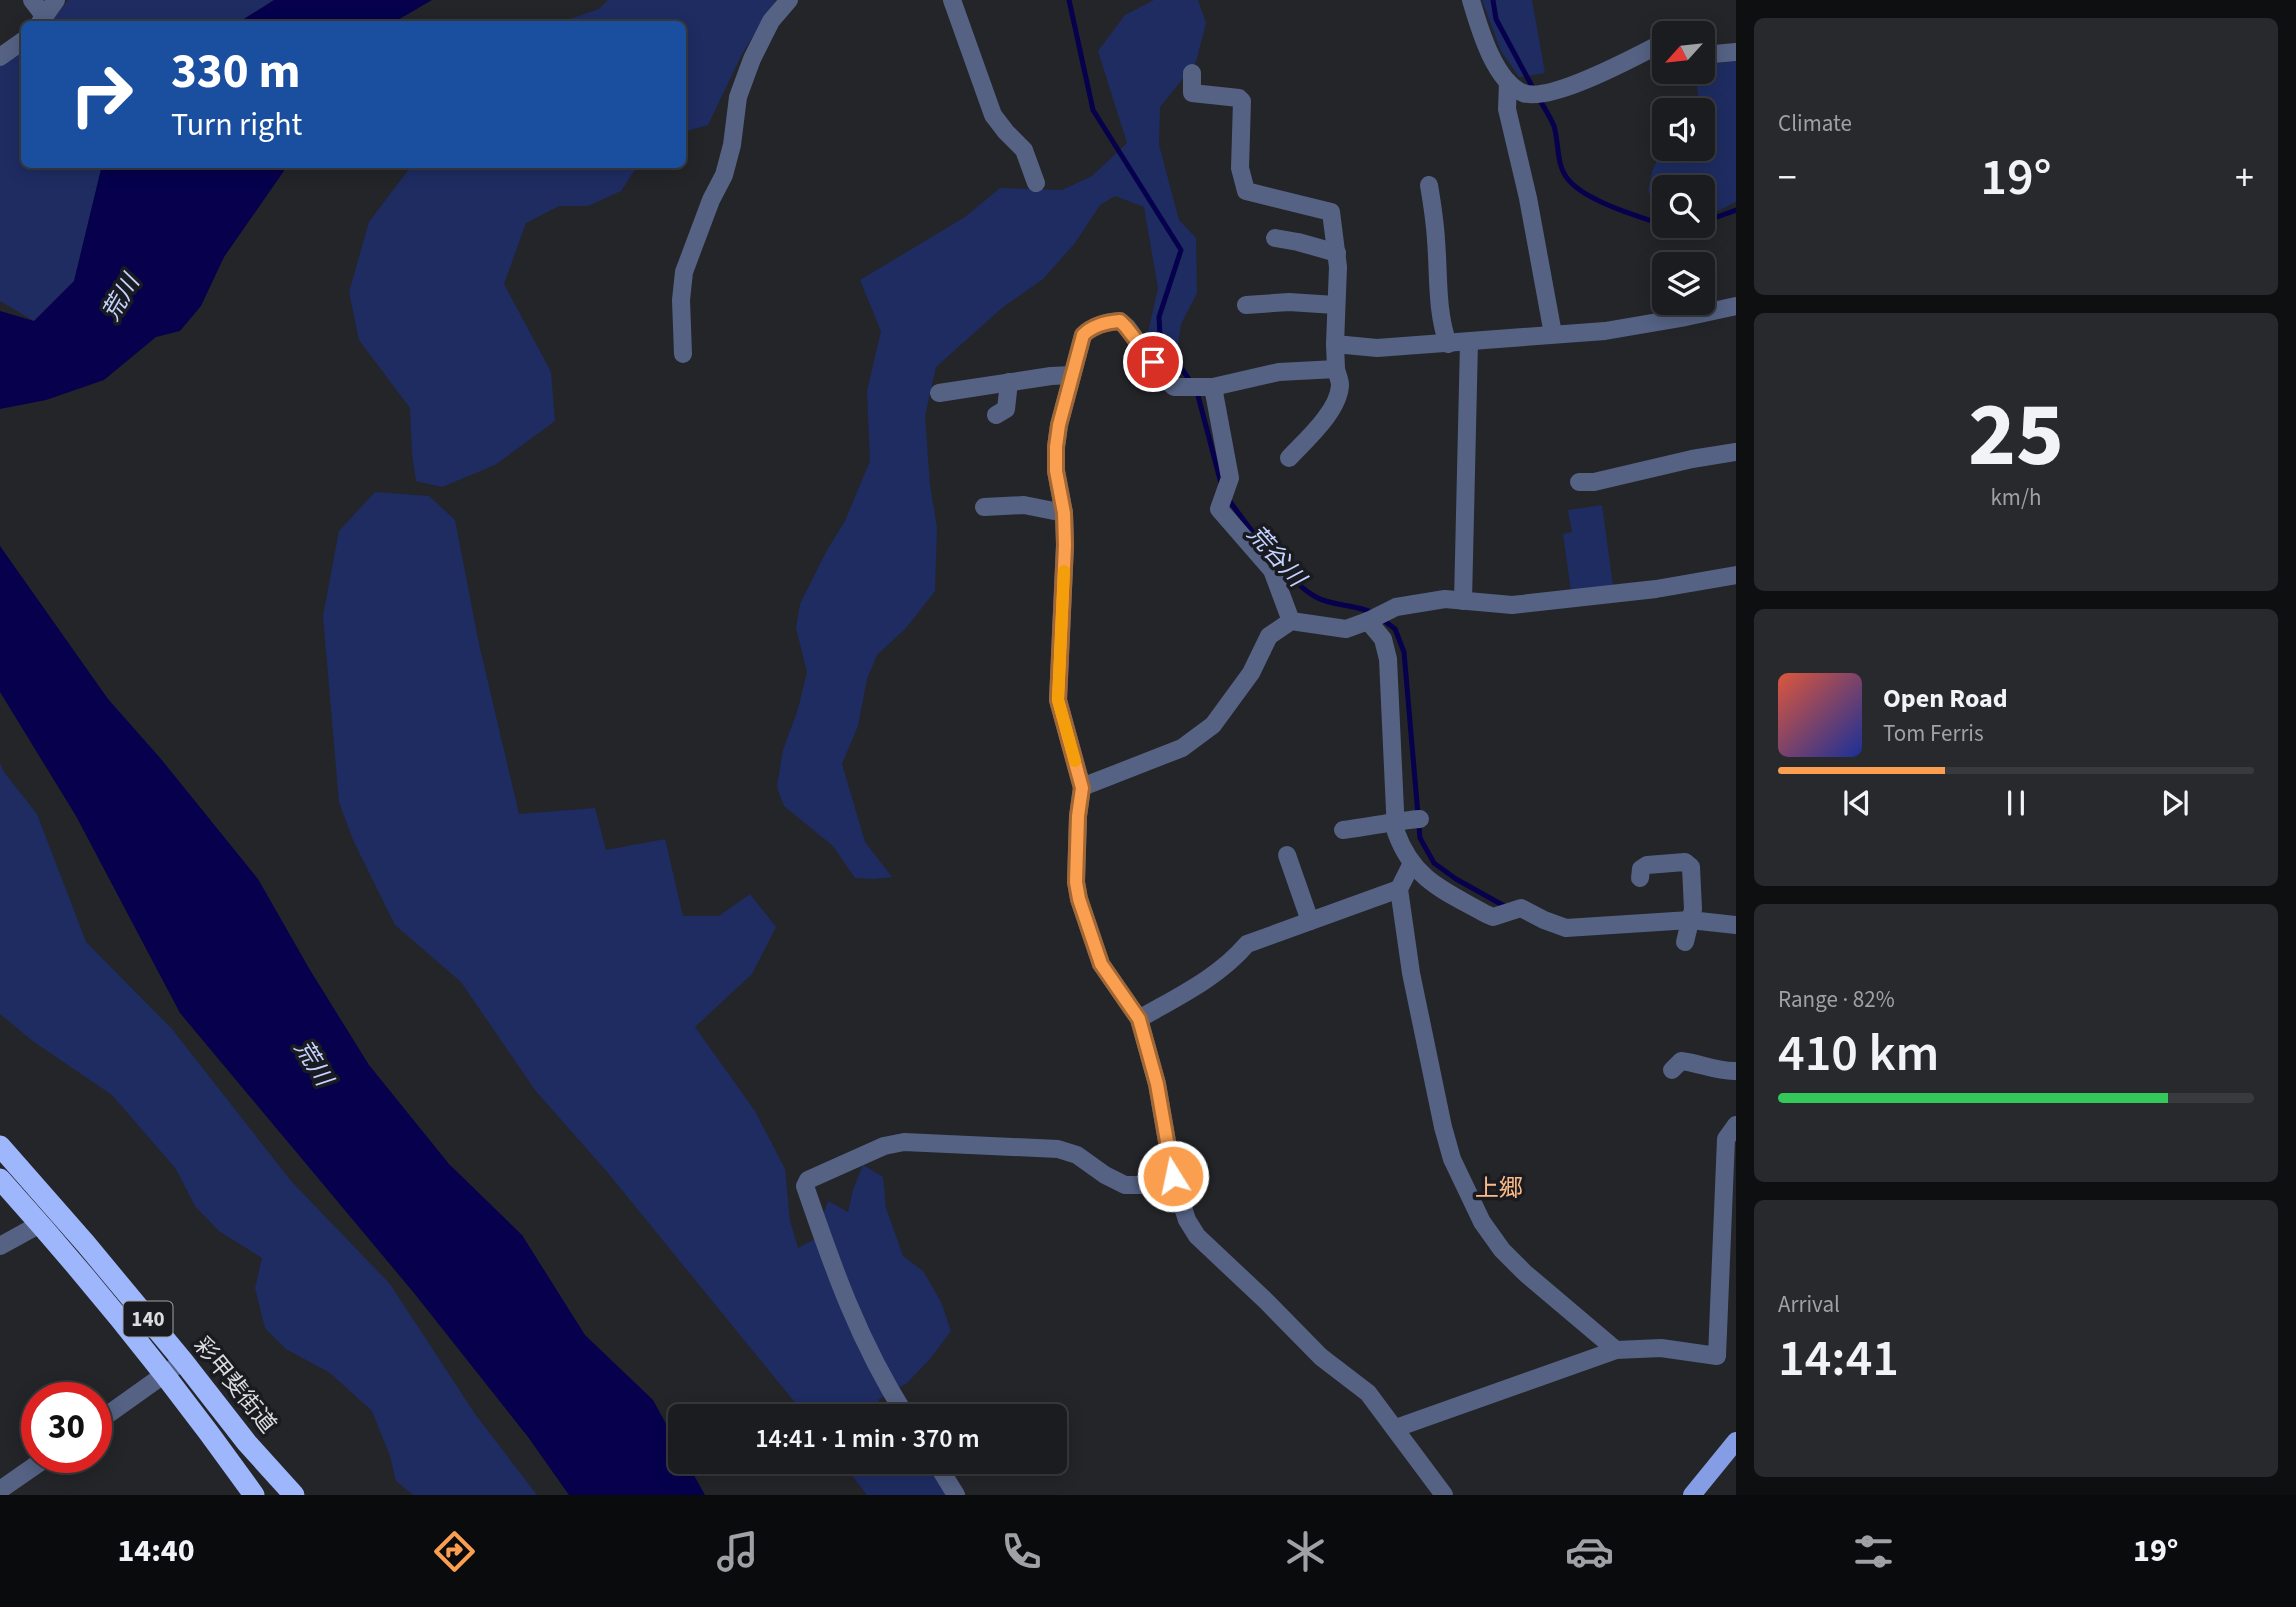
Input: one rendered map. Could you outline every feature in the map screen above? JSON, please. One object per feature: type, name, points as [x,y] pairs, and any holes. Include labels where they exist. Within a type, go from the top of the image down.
[{"type":"highway","name":"彩甲斐街道","points":[[0,1146],[86,1244],[247,1443],[294,1495]]},
{"type":"highway","name":"140","points":[[0,1179],[164,1375],[256,1495]]},
{"type":"highway","name":"140","points":[[247,1443],[282,1495]]},
{"type":"main road","points":[[1692,1495],[1736,1441]]},
{"type":"street","points":[[32,0],[42,21]]},
{"type":"street","points":[[42,21],[56,0]]},
{"type":"street","points":[[682,354],[681,300],[684,272],[711,200],[724,175],[732,145],[738,97],[752,59],[771,21],[789,0]]},
{"type":"street","points":[[952,0],[993,115],[1024,150],[1036,183]]},
{"type":"street","points":[[1471,0],[1489,53],[1508,82],[1524,93],[1546,94],[1596,75],[1652,48]]},
{"type":"street","points":[[0,57],[21,42]]},
{"type":"street","points":[[1715,54],[1736,52]]},
{"type":"street","points":[[1192,74],[1192,93],[1239,98],[1242,102],[1240,168],[1246,191],[1331,212],[1338,267],[1335,344],[1336,369],[1340,384],[1335,404],[1316,430],[1289,458]]},
{"type":"street","points":[[1508,82],[1507,109],[1528,198],[1553,334]]},
{"type":"street","points":[[1429,185],[1442,325],[1448,344]]},
{"type":"street","points":[[1275,238],[1337,253]]},
{"type":"street","points":[[1246,305],[1289,302],[1335,305]]},
{"type":"street","points":[[1335,344],[1377,348],[1605,331],[1736,306]]},
{"type":"street","points":[[1336,369],[1279,372],[1213,387],[1174,387],[1161,375],[1120,321],[1107,322],[1083,335],[1059,425],[1056,447],[1056,471],[1064,513],[1065,545],[1058,700],[1082,788],[1078,816],[1076,882],[1079,899],[1101,964],[1139,1019],[1157,1084],[1173,1176],[1187,1220],[1196,1236],[1321,1357],[1368,1393],[1444,1495]]},
{"type":"street","points":[[1464,601],[1469,342]]},
{"type":"street","points":[[939,393],[1072,375]]},
{"type":"street","points":[[996,415],[1006,409],[1009,382]]},
{"type":"street","points":[[1213,387],[1230,478],[1219,509],[1272,569],[1291,621]]},
{"type":"street","points":[[1579,482],[1594,482],[1692,459],[1736,452]]},
{"type":"street","points":[[984,507],[1024,505],[1064,513]]},
{"type":"street","points":[[1082,788],[1182,748],[1213,725],[1251,673],[1269,636],[1291,621],[1346,629],[1396,607],[1445,599],[1512,605],[1656,589],[1736,575]]},
{"type":"street","points":[[1368,621],[1383,639],[1388,659],[1396,832],[1402,849],[1422,876],[1437,887],[1493,916],[1521,908],[1566,928],[1690,920],[1736,925]]},
{"type":"street","points":[[1343,830],[1382,826],[1396,820],[1420,819]]},
{"type":"street","points":[[1287,855],[1310,921]]},
{"type":"street","points":[[1640,878],[1641,869],[1647,865],[1685,862],[1691,867],[1693,909],[1685,942]]},
{"type":"street","points":[[1412,863],[1399,889],[1411,973],[1452,1159],[1482,1222],[1502,1250],[1525,1273],[1616,1350]]},
{"type":"street","points":[[1139,1019],[1231,963],[1247,944],[1399,889]]},
{"type":"street","points":[[1672,1070],[1681,1061],[1736,1071]]},
{"type":"street","points":[[1396,1428],[1616,1350],[1661,1348],[1717,1356],[1726,1139],[1736,1125]]},
{"type":"street","points":[[899,1404],[874,1362],[845,1300],[805,1186],[807,1180],[884,1146],[904,1142],[1058,1149],[1077,1155],[1105,1175],[1125,1185],[1141,1185],[1173,1176]]},
{"type":"street","points":[[0,1247],[40,1224]]},
{"type":"street","points":[[112,1412],[183,1361]]},
{"type":"street","points":[[0,1490],[24,1473]]},
{"type":"street","points":[[943,1474],[956,1495]]},
{"type":"shaded area","points":[[68,0],[274,0],[241,21],[51,21]]},
{"type":"shaded area","points":[[608,0],[776,0],[742,54],[708,125],[686,131],[686,21],[564,21],[599,9]]},
{"type":"shaded area","points":[[1154,0],[1198,0],[1206,23],[1196,62],[1160,107],[1159,145],[1179,220],[1196,238],[1197,293],[1181,324],[1176,358],[1147,337],[1158,288],[1144,207],[1115,196],[1100,205],[1075,243],[1043,279],[1003,307],[936,367],[925,416],[930,485],[937,528],[935,591],[906,628],[877,655],[867,679],[858,726],[842,764],[865,842],[892,877],[855,878],[833,846],[784,806],[777,787],[783,750],[798,709],[807,672],[796,628],[800,604],[845,521],[870,461],[867,391],[881,331],[860,280],[965,217],[1000,188],[1062,190],[1092,176],[1127,143],[1098,51],[1125,15]]},
{"type":"shaded area","points":[[1482,0],[1532,0],[1545,73],[1519,77],[1501,51]]},
{"type":"shaded area","points":[[21,50],[21,168],[101,168],[74,281],[34,321],[0,301],[0,63]]},
{"type":"shaded area","points":[[1736,61],[1736,202],[1715,212],[1715,175],[1652,175],[1652,201],[1648,190],[1653,169],[1657,161],[1715,161],[1715,98],[1698,98],[1697,84],[1715,84],[1715,64]]},
{"type":"shaded area","points":[[410,168],[636,168],[621,191],[588,206],[559,206],[526,223],[504,284],[551,372],[555,421],[495,465],[442,487],[416,481],[410,408],[359,340],[349,292],[369,222]]},
{"type":"shaded area","points":[[375,492],[429,496],[455,520],[479,644],[519,814],[595,808],[606,850],[665,839],[683,916],[719,916],[750,894],[776,927],[752,974],[695,1027],[755,1111],[785,1169],[790,1221],[798,1248],[815,1239],[828,1201],[848,1212],[863,1165],[883,1177],[886,1208],[903,1256],[923,1271],[941,1302],[951,1331],[907,1383],[878,1400],[881,1404],[796,1404],[608,1173],[535,1090],[461,982],[395,925],[353,840],[339,802],[323,616],[339,531]]},
{"type":"shaded area","points":[[1602,505],[1613,586],[1571,591],[1563,534],[1572,532],[1568,510]]},
{"type":"shaded area","points":[[0,763],[37,814],[86,942],[172,1029],[291,1181],[390,1284],[475,1414],[537,1495],[413,1495],[396,1481],[390,1456],[372,1411],[330,1373],[286,1349],[265,1328],[255,1288],[262,1258],[219,1231],[195,1206],[176,1169],[112,1095],[34,1042],[0,1014]]},
{"type":"shaded area","points":[[851,1474],[932,1474],[947,1495],[867,1495]]},
{"type":"water","points":[[274,0],[432,0],[396,21],[241,21]]},
{"type":"water","name":"荒川","points":[[101,168],[286,168],[224,257],[201,306],[180,331],[156,337],[104,380],[46,400],[0,409],[0,311],[34,321],[74,281]]},
{"type":"water","name":"荒川","points":[[0,546],[108,699],[161,759],[258,879],[369,1065],[449,1164],[522,1235],[585,1335],[653,1400],[668,1427],[668,1474],[693,1474],[705,1495],[569,1495],[528,1437],[414,1293],[180,1013],[76,816],[0,692]]},
{"type":"waterway","name":"荒谷川","points":[[1069,0],[1093,110],[1181,250],[1159,317],[1160,336],[1192,384]]},
{"type":"waterway","points":[[1493,0],[1496,19],[1533,88]]},
{"type":"waterway","points":[[1538,97],[1554,126],[1559,160],[1567,178],[1598,201],[1652,221]]},
{"type":"waterway","points":[[1715,218],[1736,210]]},
{"type":"waterway","name":"荒谷川","points":[[1197,392],[1222,487]]},
{"type":"waterway","name":"荒谷川","points":[[1228,499],[1269,552],[1305,590],[1323,600],[1374,614]]},
{"type":"waterway","name":"荒谷川","points":[[1382,619],[1395,629],[1404,652],[1420,838],[1434,863],[1456,879],[1508,908]]},
{"type":"slow traffic","points":[[1064,571],[1058,700],[1075,761]]},
{"type":"district","name":"上郷","points":[[1499,1188]]},
{"type":"route","points":[[1153,362],[1120,321],[1107,322],[1083,335],[1059,425],[1056,447],[1056,471],[1064,513],[1065,545],[1058,700],[1082,788],[1078,816],[1076,882],[1079,899],[1101,964],[1139,1019],[1157,1084],[1173,1176]]}]
